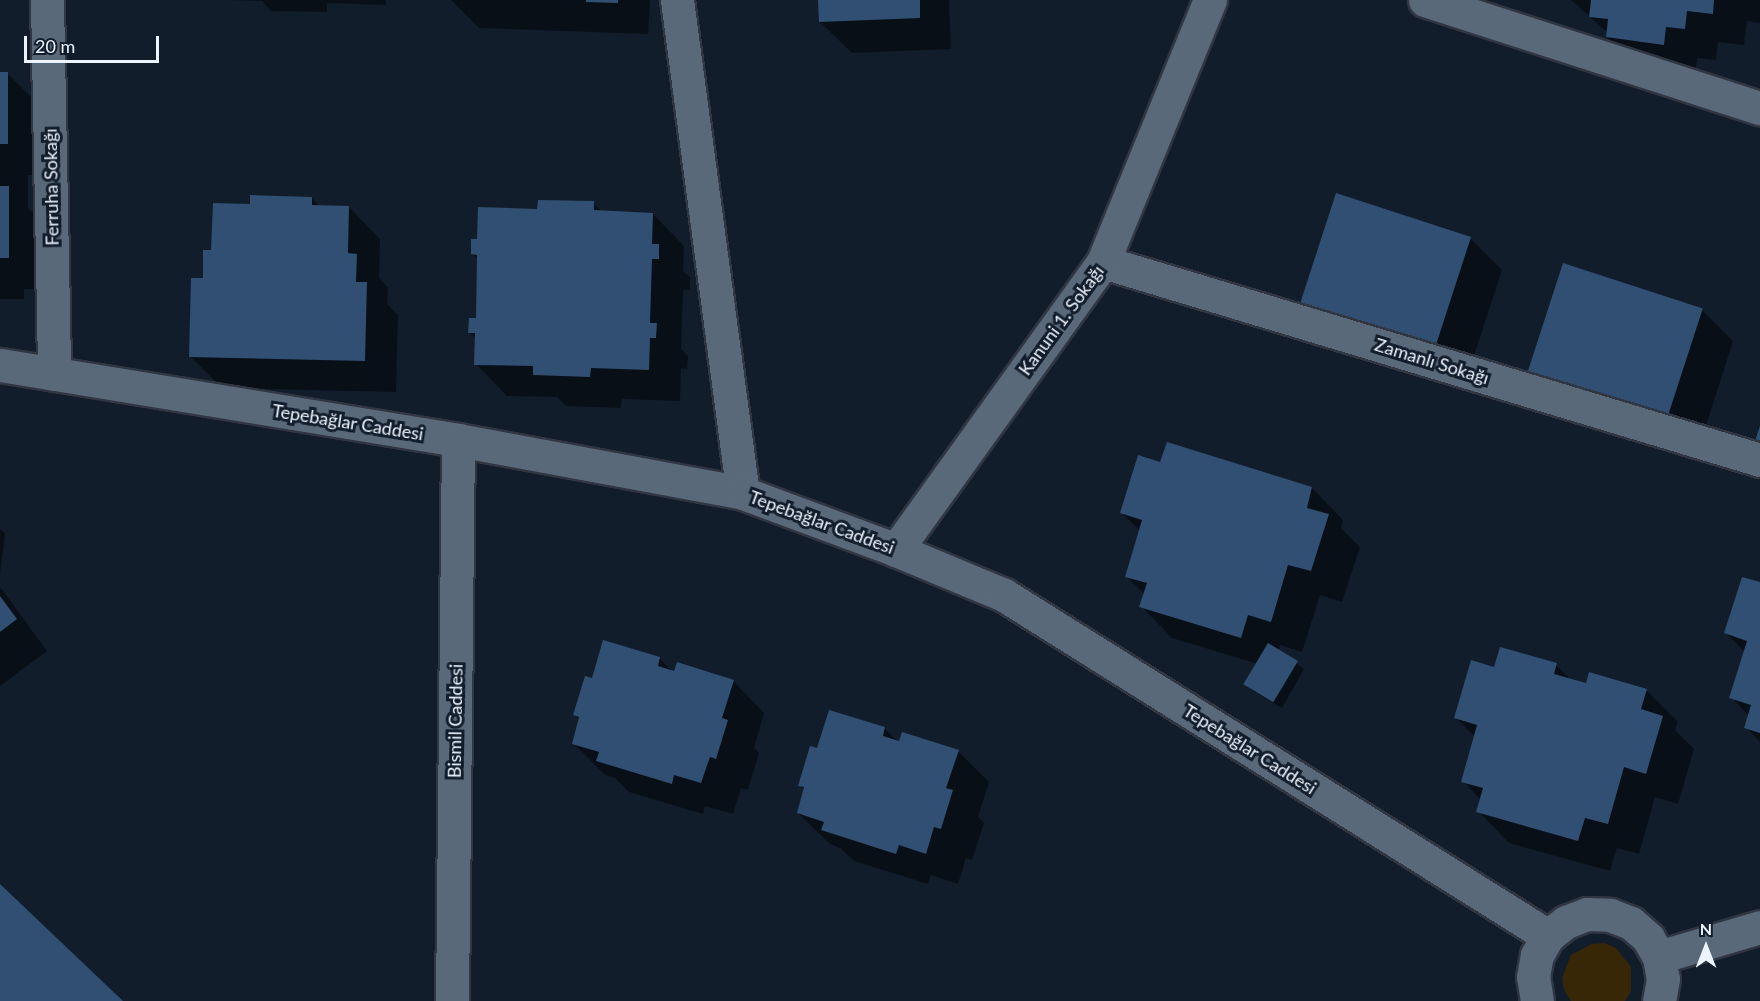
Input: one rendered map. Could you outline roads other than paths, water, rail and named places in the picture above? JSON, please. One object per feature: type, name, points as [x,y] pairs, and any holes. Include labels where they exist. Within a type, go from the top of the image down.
[{"type":"street","name":"Ferruha Sokağı","points":[[47,0],[54,374]]},
{"type":"street","points":[[677,0],[742,493]]},
{"type":"street","name":"Kanuni 1. Sokağı","points":[[896,550],[1104,262],[1210,0]]},
{"type":"street","points":[[1425,0],[1760,108]]},
{"type":"street","name":"Zamanlı Sokağı","points":[[1104,262],[1760,460]]},
{"type":"street","name":"Tepebağlar Caddesi","points":[[0,365],[458,440],[742,493],[896,550],[1004,595],[1548,936]]},
{"type":"street","name":"Bismil Caddesi","points":[[452,1001],[458,440]]},
{"type":"street","points":[[1537,1001],[1533,977],[1537,956],[1548,936],[1566,922],[1587,914],[1610,915],[1631,922],[1648,938],[1659,957],[1663,980],[1659,1001]]},
{"type":"street","points":[[1659,957],[1760,927]]}]
